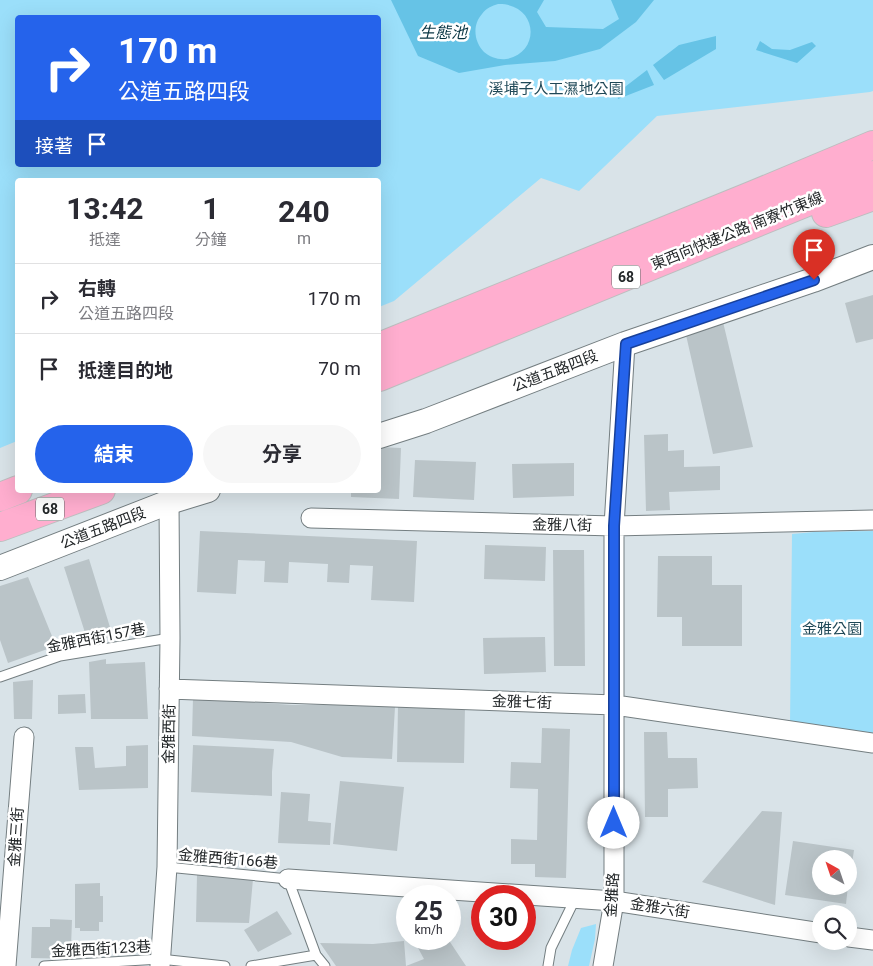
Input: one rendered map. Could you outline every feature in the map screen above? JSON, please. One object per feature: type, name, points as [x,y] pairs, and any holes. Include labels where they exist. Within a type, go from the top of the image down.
[{"type":"highway","points":[[751,196],[787,168],[822,148],[873,124]]},
{"type":"highway","name":"東西向快速公路 南寮竹東線","points":[[381,346],[873,145]]},
{"type":"highway","name":"東西向快速公路 南寮竹東線","points":[[381,376],[873,175]]},
{"type":"highway","points":[[763,221],[794,221],[826,213],[873,196]]},
{"type":"highway","name":"68","points":[[0,497],[15,491]]},
{"type":"highway","name":"68","points":[[0,527],[93,493]]},
{"type":"street","name":"公道五路四段","points":[[381,435],[426,421],[626,344],[814,280],[873,257]]},
{"type":"street","name":"金雅路","points":[[603,966],[614,901],[614,526],[626,344]]},
{"type":"street","name":"公道五路四段","points":[[0,568],[170,502],[198,493]]},
{"type":"street","name":"金雅西街","points":[[160,963],[167,867],[170,502]]},
{"type":"street","name":"金雅八街","points":[[311,518],[614,526],[873,520]]},
{"type":"street","name":"金雅七街","points":[[169,689],[615,705],[873,743]]},
{"type":"street","name":"金雅三街","points":[[6,966],[24,737]]},
{"type":"street","name":"金雅六街","points":[[288,879],[614,901],[812,932]]},
{"type":"street","points":[[857,938],[873,940]]},
{"type":"lane","name":"金雅西街157巷","points":[[0,677],[60,656],[170,638]]},
{"type":"lane","name":"金雅西街166巷","points":[[167,867],[288,879]]},
{"type":"lane","points":[[288,879],[316,955],[325,966]]},
{"type":"lane","points":[[548,966],[551,948],[574,899]]},
{"type":"lane","points":[[251,966],[316,955]]},
{"type":"lane","name":"金雅西街123巷","points":[[44,966],[160,963],[225,966]]},
{"type":"green space","name":"溪埔子人工濕地公園","points":[[0,0],[873,0],[873,91],[657,116],[579,191],[541,178],[394,301],[381,306],[381,178],[15,178],[15,442],[0,448]]},
{"type":"green space","name":"金雅公園","points":[[873,531],[873,735],[790,725],[792,534]]},
{"type":"green space","points":[[596,924],[589,966],[568,966],[581,928]]},
{"type":"water","name":"生態池","points":[[391,0],[544,0],[537,12],[546,27],[603,29],[619,19],[611,0],[654,0],[636,22],[600,49],[555,61],[505,65],[459,73],[418,56]],"holes":[[[498,4],[512,6],[521,11],[528,20],[530,39],[525,48],[517,55],[506,59],[494,58],[484,52],[478,43],[476,38],[477,23],[479,18],[489,8]]]},
{"type":"water","points":[[716,36],[716,49],[664,80],[653,65],[679,45]]},
{"type":"water","points":[[760,41],[772,49],[790,50],[812,42],[816,46],[797,63],[756,50]]},
{"type":"water","points":[[647,70],[654,85],[618,99],[617,93]]},
{"type":"building","points":[[873,295],[873,339],[856,343],[845,303]]},
{"type":"building","points":[[723,322],[753,447],[713,454],[686,335]]},
{"type":"building","points":[[668,434],[668,451],[684,450],[684,467],[720,466],[720,490],[669,492],[670,510],[646,511],[644,435]]},
{"type":"building","points":[[381,447],[401,448],[399,499],[351,497],[351,493],[381,493]]},
{"type":"building","points":[[415,460],[476,462],[474,500],[413,497]]},
{"type":"building","points":[[574,463],[574,496],[513,498],[512,464]]},
{"type":"building","points":[[200,531],[417,541],[414,602],[371,600],[373,566],[350,565],[349,583],[327,582],[328,564],[289,562],[288,583],[264,582],[265,561],[238,560],[236,594],[197,592]]},
{"type":"building","points":[[485,545],[546,547],[545,581],[484,579]]},
{"type":"building","points":[[553,550],[584,550],[585,666],[554,666]]},
{"type":"building","points":[[658,556],[712,556],[712,585],[742,585],[742,646],[682,646],[682,617],[657,617]]},
{"type":"building","points":[[89,559],[113,637],[88,642],[64,567]]},
{"type":"building","points":[[28,577],[56,646],[8,663],[0,640],[0,586]]},
{"type":"building","points":[[545,637],[546,672],[484,674],[483,638]]},
{"type":"building","points":[[106,659],[106,664],[145,662],[148,719],[91,719],[89,662]]},
{"type":"building","points":[[33,680],[32,719],[14,719],[13,682]]},
{"type":"building","points":[[85,694],[86,713],[58,714],[58,695]]},
{"type":"building","points":[[193,698],[292,705],[395,707],[392,759],[342,757],[291,742],[192,736]]},
{"type":"building","points":[[398,705],[465,706],[464,763],[397,762]]},
{"type":"building","points":[[542,728],[570,729],[566,878],[535,877],[535,864],[511,864],[511,839],[537,840],[538,789],[510,788],[511,762],[541,763]]},
{"type":"building","points":[[644,732],[667,732],[668,758],[697,758],[698,788],[668,789],[668,817],[645,817]]},
{"type":"building","points":[[148,745],[148,788],[79,790],[75,747],[93,747],[95,768],[126,766],[126,746]]},
{"type":"building","points":[[193,745],[274,749],[272,796],[191,792]]},
{"type":"building","points":[[340,781],[404,787],[397,851],[333,844]]},
{"type":"building","points":[[281,792],[310,794],[308,821],[331,823],[330,845],[278,843]]},
{"type":"building","points":[[762,811],[782,812],[775,905],[702,882]]},
{"type":"building","points":[[793,841],[854,850],[812,850],[812,895],[847,895],[846,904],[785,895]]},
{"type":"building","points":[[197,875],[253,879],[249,923],[196,922]]},
{"type":"building","points":[[100,883],[100,896],[103,896],[103,922],[99,922],[99,931],[80,931],[80,928],[75,928],[75,884]]},
{"type":"building","points":[[277,911],[292,934],[258,952],[244,930]]},
{"type":"building","points":[[50,919],[72,920],[71,947],[78,947],[77,959],[31,958],[32,927],[50,927]]},
{"type":"building","points":[[396,942],[396,950],[405,950],[406,966],[336,966],[320,943],[373,944]]},
{"type":"building","points":[[419,950],[455,950],[466,966],[406,966],[424,959]]},
{"type":"route","points":[[614,823],[614,526],[626,344],[814,280]]}]
